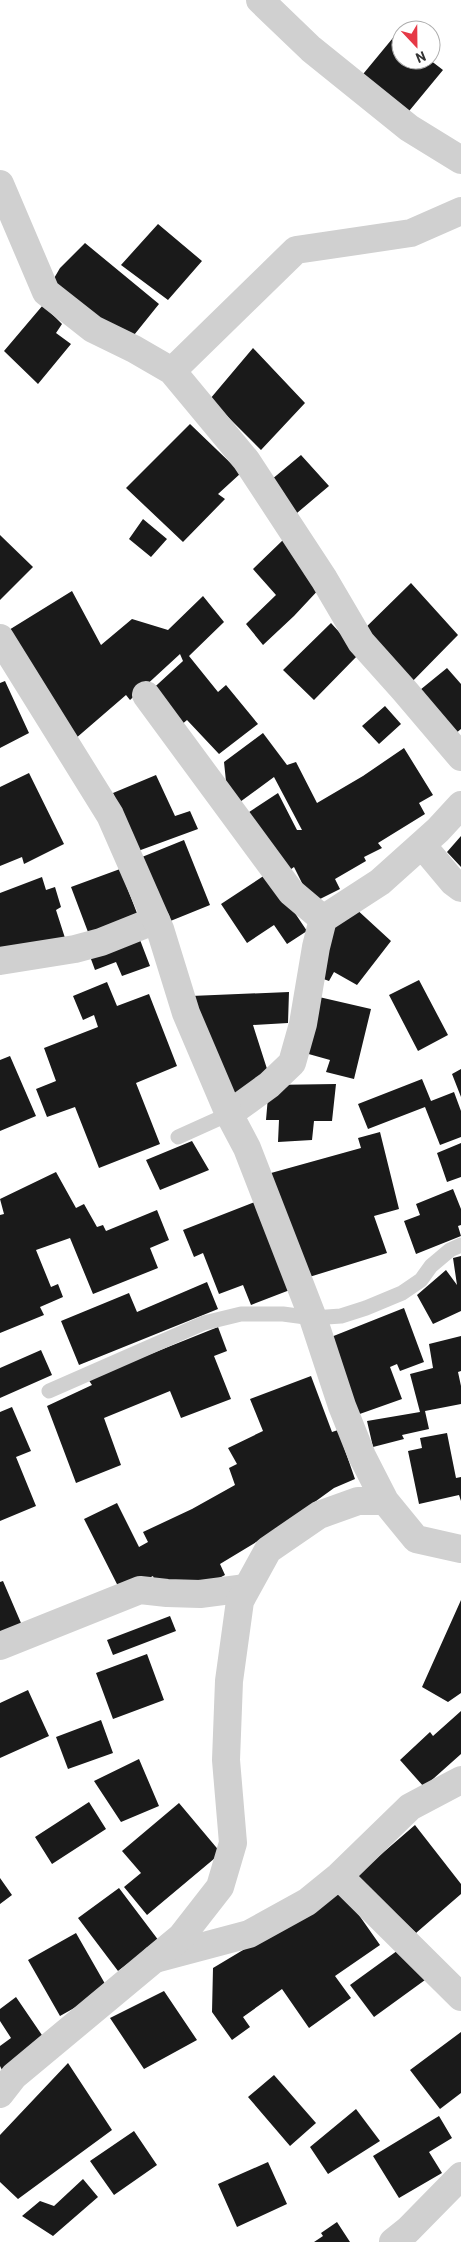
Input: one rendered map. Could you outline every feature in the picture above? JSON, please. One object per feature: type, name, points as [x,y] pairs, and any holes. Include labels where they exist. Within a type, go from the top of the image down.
[{"type":"street","points":[[260,0],[311,49],[408,128],[461,160]]},
{"type":"street","points":[[0,184],[46,292],[93,329],[134,349],[172,371],[246,460],[324,580],[360,642],[461,757]]},
{"type":"street","points":[[172,371],[296,250],[411,232],[461,211]]},
{"type":"street","points":[[0,638],[110,815],[156,920],[186,1013],[229,1114],[247,1148],[313,1318],[342,1406],[362,1456],[385,1501],[416,1539],[461,1549]]},
{"type":"street","points":[[146,695],[291,892],[323,919]]},
{"type":"street","points":[[229,1114],[269,1085],[292,1063],[303,1024],[316,947],[323,919],[380,882],[461,805]]},
{"type":"street","points":[[422,844],[453,882],[461,888]]},
{"type":"street","points":[[0,961],[75,949],[100,942],[156,920]]},
{"type":"street","points":[[0,2094],[14,2076],[182,1937],[220,1887],[233,1843],[226,1760],[229,1681],[240,1601],[268,1550],[319,1515],[358,1501],[385,1501]]},
{"type":"street","points":[[0,1646],[140,1590],[200,1594],[246,1588]]},
{"type":"street","points":[[155,1959],[249,1934],[307,1902],[338,1876],[410,1807],[461,1780]]},
{"type":"street","points":[[338,1876],[461,1997]]},
{"type":"street","points":[[393,2242],[408,2230],[461,2176]]},
{"type":"lane","points":[[178,1137],[229,1114]]},
{"type":"lane","points":[[49,1391],[204,1323],[241,1314],[283,1314],[313,1318],[341,1316],[402,1293],[421,1280],[431,1266],[450,1250],[461,1245]]},
{"type":"building","points":[[391,40],[391,70],[441,70],[441,68],[443,70],[405,116],[359,79]]},
{"type":"building","points":[[158,224],[202,261],[168,300],[121,265]]},
{"type":"building","points":[[85,243],[159,304],[126,345],[46,292],[60,268]]},
{"type":"building","points":[[43,305],[62,324],[56,333],[71,344],[38,384],[4,351]]},
{"type":"building","points":[[253,348],[305,403],[261,450],[210,399]]},
{"type":"building","points":[[190,424],[241,473],[218,494],[225,499],[183,542],[126,488]]},
{"type":"building","points":[[301,455],[329,486],[297,513],[271,480]]},
{"type":"building","points":[[143,519],[167,539],[151,557],[129,539]]},
{"type":"building","points":[[0,535],[33,567],[0,600]]},
{"type":"building","points":[[283,540],[322,586],[263,645],[246,624],[276,595],[253,569]]},
{"type":"building","points":[[411,583],[458,635],[404,690],[357,636]]},
{"type":"building","points":[[72,591],[101,645],[132,619],[168,630],[203,596],[224,622],[189,656],[218,692],[226,685],[258,724],[219,754],[187,720],[174,731],[146,695],[183,661],[180,654],[130,700],[126,695],[75,739],[4,633]]},
{"type":"building","points":[[331,623],[359,654],[314,700],[283,670]]},
{"type":"building","points":[[447,668],[461,684],[461,729],[455,734],[420,690]]},
{"type":"building","points":[[5,681],[29,733],[0,748],[0,683]]},
{"type":"building","points":[[385,706],[401,724],[379,744],[362,726]]},
{"type":"building","points":[[263,733],[287,765],[296,762],[317,803],[363,776],[404,748],[433,795],[419,803],[425,814],[378,843],[382,848],[364,857],[366,861],[335,879],[340,889],[312,903],[294,867],[280,877],[237,820],[278,793],[297,830],[302,830],[274,777],[229,810],[224,762]]},
{"type":"building","points":[[29,773],[64,844],[24,864],[22,857],[0,866],[0,787]]},
{"type":"building","points":[[156,775],[175,816],[190,811],[198,829],[138,851],[113,793]]},
{"type":"building","points":[[461,836],[461,867],[447,852]]},
{"type":"building","points":[[184,840],[210,905],[168,922],[142,857]]},
{"type":"building","points":[[120,869],[140,921],[91,940],[71,887]]},
{"type":"building","points":[[268,873],[307,931],[287,944],[274,925],[247,943],[221,904]]},
{"type":"building","points":[[42,877],[46,890],[55,887],[61,907],[56,910],[65,938],[0,959],[0,893]]},
{"type":"building","points":[[354,907],[391,941],[357,985],[334,972],[329,981],[315,976],[327,930]]},
{"type":"building","points":[[137,932],[150,966],[122,976],[116,962],[95,970],[88,951]]},
{"type":"building","points":[[419,980],[448,1035],[418,1051],[389,995]]},
{"type":"building","points":[[107,982],[117,1006],[149,994],[177,1066],[136,1083],[160,1144],[99,1168],[75,1107],[47,1117],[36,1089],[56,1081],[44,1048],[98,1027],[94,1015],[83,1020],[73,996]]},
{"type":"building","points":[[289,992],[288,1023],[253,1025],[268,1072],[264,1082],[223,1100],[191,996]]},
{"type":"building","points":[[319,997],[371,1009],[354,1079],[326,1072],[330,1060],[305,1053]]},
{"type":"building","points":[[10,1056],[36,1116],[0,1131],[0,1060]]},
{"type":"building","points":[[461,1069],[461,1097],[452,1074]]},
{"type":"building","points":[[422,1079],[431,1101],[454,1092],[461,1111],[461,1137],[440,1145],[425,1107],[368,1129],[358,1104]]},
{"type":"building","points":[[336,1084],[332,1121],[314,1121],[312,1140],[278,1142],[279,1120],[266,1120],[269,1085]]},
{"type":"building","points":[[380,1132],[399,1209],[374,1216],[387,1253],[306,1278],[282,1218],[271,1173],[361,1148],[358,1138]]},
{"type":"building","points":[[192,1141],[209,1170],[160,1190],[146,1160]]},
{"type":"building","points":[[461,1143],[461,1177],[447,1182],[437,1153]]},
{"type":"building","points":[[56,1172],[76,1208],[84,1204],[97,1227],[103,1225],[106,1231],[157,1210],[169,1240],[150,1248],[158,1268],[93,1294],[70,1238],[36,1250],[51,1287],[58,1284],[63,1297],[40,1307],[44,1315],[0,1333],[0,1215],[4,1214],[0,1199]]},
{"type":"building","points":[[453,1189],[461,1209],[461,1225],[458,1226],[461,1236],[416,1254],[404,1221],[420,1215],[416,1204]]},
{"type":"building","points":[[260,1200],[295,1288],[251,1305],[243,1285],[219,1294],[203,1253],[194,1257],[183,1230]]},
{"type":"building","points":[[461,1256],[461,1311],[433,1324],[417,1295],[446,1270],[457,1285],[453,1258]]},
{"type":"building","points":[[207,1282],[218,1309],[79,1365],[61,1321],[129,1293],[137,1312]]},
{"type":"building","points":[[404,1308],[424,1362],[400,1371],[397,1364],[390,1367],[402,1399],[354,1416],[326,1339]]},
{"type":"building","points":[[218,1327],[227,1351],[214,1356],[231,1399],[181,1418],[170,1391],[104,1418],[121,1465],[76,1483],[47,1406],[92,1385],[88,1379]]},
{"type":"building","points":[[461,1336],[461,1371],[458,1372],[461,1386],[461,1404],[425,1411],[429,1429],[402,1435],[404,1439],[373,1447],[367,1421],[420,1412],[410,1374],[433,1368],[429,1344]]},
{"type":"building","points":[[41,1350],[52,1375],[0,1398],[0,1368]]},
{"type":"building","points":[[311,1376],[332,1432],[338,1430],[355,1479],[334,1488],[276,1530],[220,1564],[225,1575],[196,1590],[156,1585],[153,1576],[121,1592],[84,1519],[117,1503],[139,1547],[148,1542],[143,1532],[192,1509],[235,1485],[229,1468],[237,1464],[228,1448],[263,1431],[250,1399]]},
{"type":"building","points":[[12,1407],[31,1451],[16,1457],[36,1506],[0,1521],[0,1412]]},
{"type":"building","points":[[447,1433],[456,1478],[461,1477],[461,1501],[459,1495],[419,1504],[408,1451],[422,1448],[420,1438]]},
{"type":"building","points":[[3,1581],[24,1630],[0,1640],[0,1582]]},
{"type":"building","points":[[461,1600],[461,1693],[448,1702],[422,1687]]},
{"type":"building","points":[[170,1616],[176,1631],[113,1655],[107,1640]]},
{"type":"building","points":[[147,1654],[164,1700],[113,1719],[96,1673]]},
{"type":"building","points":[[28,1690],[49,1736],[0,1758],[0,1703]]},
{"type":"building","points":[[461,1711],[461,1754],[424,1787],[400,1760],[430,1732],[433,1736]]},
{"type":"building","points":[[101,1720],[113,1753],[68,1769],[56,1737]]},
{"type":"building","points":[[139,1759],[159,1806],[121,1822],[94,1781]]},
{"type":"building","points":[[89,1802],[106,1829],[52,1864],[35,1837]]},
{"type":"building","points":[[179,1803],[221,1853],[147,1915],[124,1887],[141,1873],[122,1851]]},
{"type":"building","points":[[415,1825],[461,1884],[461,1894],[416,1933],[356,1876]]},
{"type":"building","points":[[0,1878],[12,1895],[0,1904]]},
{"type":"building","points":[[119,1888],[159,1941],[118,1971],[78,1918]]},
{"type":"building","points":[[342,1891],[380,1945],[335,1976],[351,1998],[309,2028],[282,1989],[243,2017],[250,2027],[232,2040],[212,2012],[213,1968]]},
{"type":"building","points":[[76,1933],[108,1989],[60,2016],[28,1960]]},
{"type":"building","points":[[401,1948],[425,1980],[374,2017],[350,1985]]},
{"type":"building","points":[[164,1991],[197,2040],[144,2069],[110,2018]]},
{"type":"building","points":[[16,1997],[46,2041],[2,2070],[0,2066],[0,2046],[11,2038],[0,2021],[0,2009]]},
{"type":"building","points":[[461,2032],[461,2093],[440,2109],[410,2070]]},
{"type":"building","points":[[68,2063],[112,2130],[18,2199],[0,2182],[0,2135]]},
{"type":"building","points":[[274,2075],[316,2123],[290,2146],[248,2097]]},
{"type":"building","points":[[356,2109],[380,2141],[328,2174],[310,2147]]},
{"type":"building","points":[[439,2116],[452,2138],[429,2152],[442,2173],[399,2198],[373,2156]]},
{"type":"building","points":[[134,2131],[157,2165],[114,2195],[90,2161]]},
{"type":"building","points":[[268,2162],[287,2204],[237,2227],[218,2184]]},
{"type":"building","points":[[83,2179],[98,2197],[53,2236],[22,2216],[40,2201],[54,2206]]},
{"type":"building","points":[[337,2222],[350,2242],[314,2242],[323,2236],[321,2233]]}]
